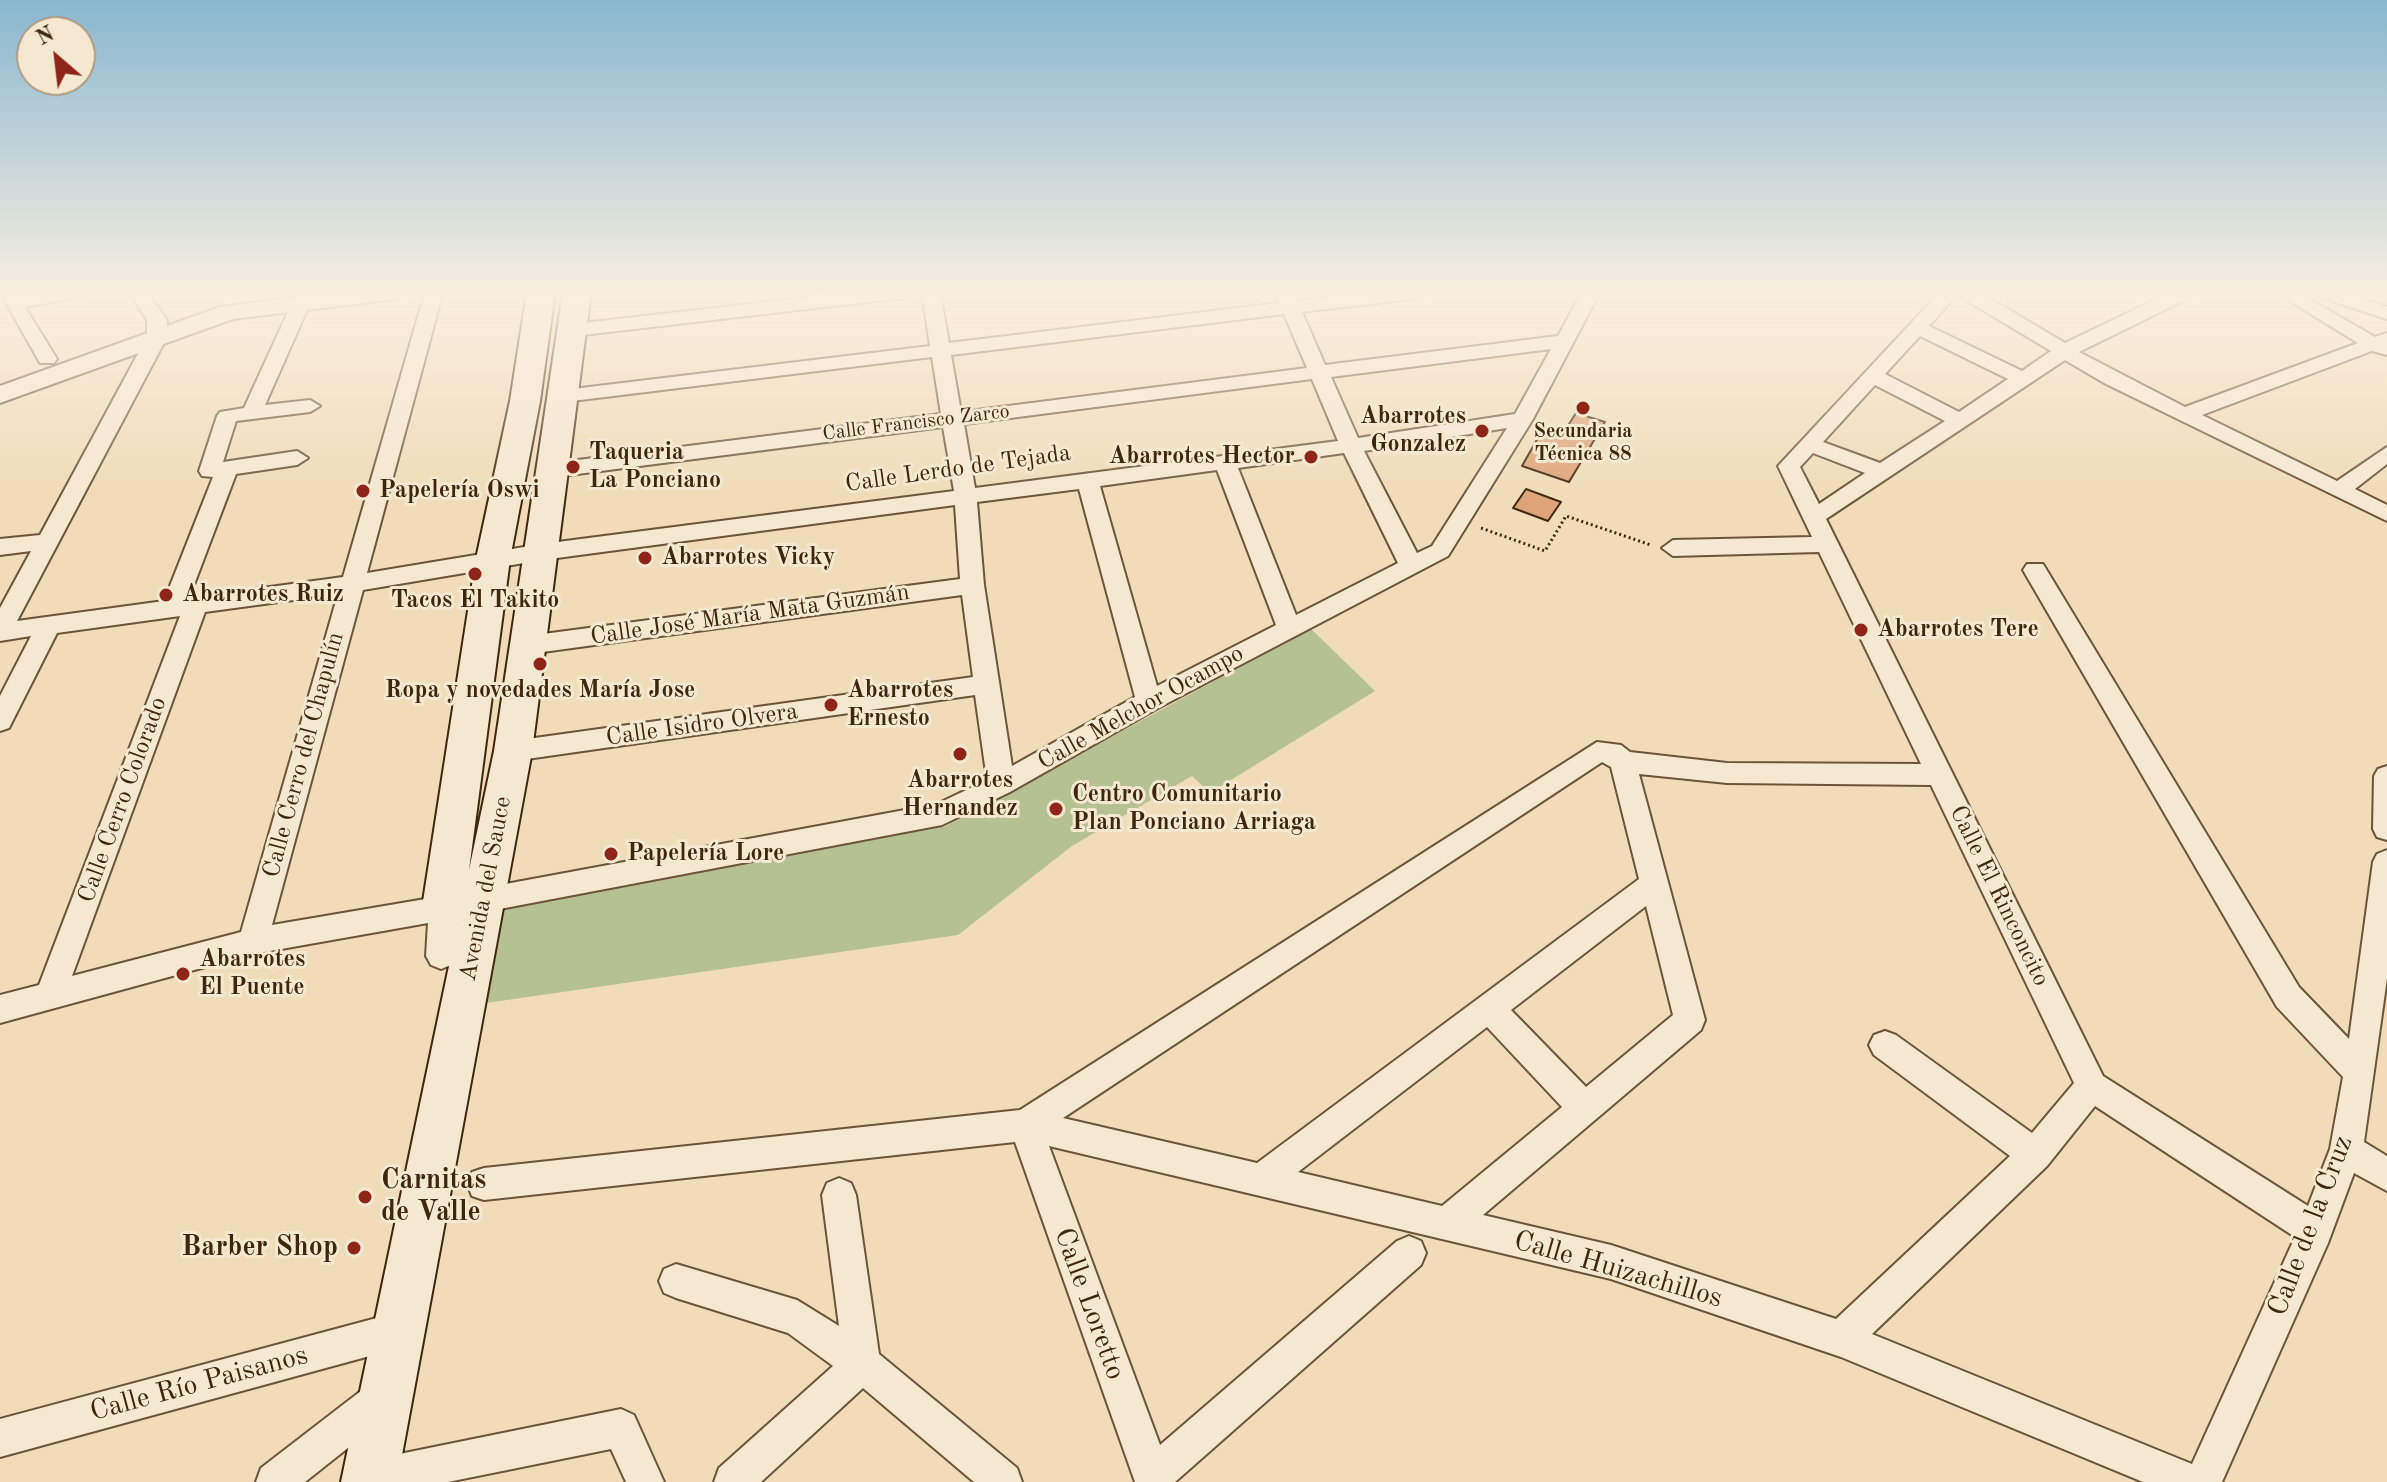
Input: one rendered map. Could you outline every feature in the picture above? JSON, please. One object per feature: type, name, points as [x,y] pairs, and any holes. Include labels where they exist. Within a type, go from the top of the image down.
[{"type":"main road","name":"Avenida del Sauce","points":[[443,908],[493,559],[531,361]]},
{"type":"main road","name":"Avenida del Sauce","points":[[369,1480],[437,1133],[455,965],[484,900],[513,751],[569,361]]},
{"type":"main road","name":"Calle Melchor Ocampo","points":[[443,908],[484,900]]},
{"type":"street","points":[[0,375],[41,361]]},
{"type":"street","points":[[0,395],[80,361]]},
{"type":"street","points":[[0,631],[140,361]]},
{"type":"street","points":[[252,412],[275,361]]},
{"type":"street","name":"Calle Cerro del Chapulín","points":[[253,941],[414,361]]},
{"type":"street","points":[[564,396],[850,361]]},
{"type":"street","points":[[943,361],[965,494],[972,585],[1001,785]]},
{"type":"street","points":[[1312,361],[1411,565]]},
{"type":"street","name":"Calle Francisco Zarco","points":[[554,470],[1408,361]]},
{"type":"street","name":"Calle Melchor Ocampo","points":[[484,900],[942,814],[1001,785],[1149,701],[1440,551],[1523,419],[1553,361]]},
{"type":"street","points":[[1882,472],[1810,444],[1887,361]]},
{"type":"street","points":[[1986,361],[2023,379]]},
{"type":"street","points":[[1814,517],[2050,361]]},
{"type":"street","points":[[2082,361],[2113,380],[2387,514]]},
{"type":"street","points":[[2184,415],[2338,361]]},
{"type":"street","points":[[1873,376],[1960,420]]},
{"type":"street","points":[[252,412],[310,406]]},
{"type":"street","name":"Calle Cerro Colorado","points":[[50,995],[185,606],[218,470],[227,416],[252,412]]},
{"type":"street","name":"Calle Lerdo de Tejada","points":[[0,631],[47,628],[350,584],[542,552],[1224,460],[1351,446],[1523,419]]},
{"type":"street","name":"Calle El Rinconcito","points":[[1810,444],[1789,466],[2092,1086]]},
{"type":"street","points":[[2338,491],[2387,454]]},
{"type":"street","points":[[218,470],[297,458]]},
{"type":"street","points":[[1224,460],[1289,628]]},
{"type":"street","points":[[1087,478],[1149,701]]},
{"type":"street","points":[[0,547],[45,542]]},
{"type":"street","points":[[1663,546],[1827,544]]},
{"type":"street","points":[[2035,570],[2288,997],[2360,1072]]},
{"type":"street","name":"Calle José María Mata Guzmán","points":[[528,645],[972,585]]},
{"type":"street","points":[[0,721],[8,694],[47,628]]},
{"type":"street","name":"Calle Isidro Olvera","points":[[513,751],[987,684]]},
{"type":"street","points":[[484,1184],[1025,1125],[1597,752],[1612,752],[1623,762],[1657,882],[1690,1020],[1447,1224]]},
{"type":"street","points":[[1623,762],[1727,773],[1940,775]]},
{"type":"street","points":[[2387,778],[2387,829]]},
{"type":"street","name":"Calle de la Cruz","points":[[2203,1482],[2316,1231],[2346,1149],[2360,1072],[2387,862]]},
{"type":"street","points":[[1261,1180],[1657,882]]},
{"type":"street","points":[[0,1009],[253,941],[443,908]]},
{"type":"street","name":"Avenida del Sauce","points":[[443,908],[455,965]]},
{"type":"street","points":[[1489,1008],[1584,1108]]},
{"type":"street","points":[[1885,1045],[2035,1155]]},
{"type":"street","points":[[1841,1339],[2035,1155],[2092,1086],[2316,1231]]},
{"type":"street","name":"Calle Huizachillos","points":[[1025,1125],[1611,1262],[1841,1339],[2189,1482]]},
{"type":"street","name":"Calle Loretto","points":[[1025,1125],[1153,1480]]},
{"type":"street","points":[[2346,1149],[2387,1175]]},
{"type":"street","points":[[839,1195],[862,1364]]},
{"type":"street","points":[[1153,1480],[1409,1253]]},
{"type":"street","points":[[676,1281],[797,1318],[862,1364],[1003,1482]]},
{"type":"street","name":"Calle Río Paisanos","points":[[0,1438],[399,1330]]},
{"type":"street","points":[[733,1482],[862,1364]]},
{"type":"street","points":[[275,1482],[386,1395]]},
{"type":"street","points":[[369,1480],[621,1428],[645,1482]]},
{"type":"path","points":[[1460,520],[1545,551],[1566,516],[1663,546]]},
{"type":"green space","name":"Centro Comunitario Plan Ponciano Arriaga","points":[[1311,629],[1375,691],[1210,793],[1192,776],[1072,846],[958,935],[486,1003],[503,909],[946,826]]},
{"type":"building","points":[[1576,413],[1605,422],[1569,482],[1522,466],[1544,427],[1564,432]]},
{"type":"building","points":[[1526,489],[1561,502],[1548,521],[1513,508]]},
{"type":"place","name":"Secundaria Técnica 88","points":[[1583,408]]},
{"type":"place","name":"Abarrotes Gonzalez","points":[[1482,431]]},
{"type":"place","name":"Abarrotes Hector","points":[[1311,457]]},
{"type":"place","name":"Taqueria La Ponciano","points":[[573,467]]},
{"type":"place","name":"Papelería Oswi","points":[[363,491]]},
{"type":"place","name":"Abarrotes Vicky","points":[[645,558]]},
{"type":"place","name":"Tacos El Takito","points":[[475,574]]},
{"type":"place","name":"Abarrotes Ruiz","points":[[166,595]]},
{"type":"place","name":"Abarrotes Tere","points":[[1861,630]]},
{"type":"place","name":"Ropa y novedades María Jose","points":[[540,664]]},
{"type":"place","name":"Abarrotes Ernesto","points":[[831,705]]},
{"type":"place","name":"Abarrotes Hernandez","points":[[960,754]]},
{"type":"place","name":"Centro Comunitario Plan Ponciano Arriaga","points":[[1056,809]]},
{"type":"place","name":"Papelería Lore","points":[[611,854]]},
{"type":"place","name":"Abarrotes El Puente","points":[[183,974]]},
{"type":"place","name":"Carnitas de Valle","points":[[365,1197]]},
{"type":"place","name":"Barber Shop","points":[[354,1248]]}]
